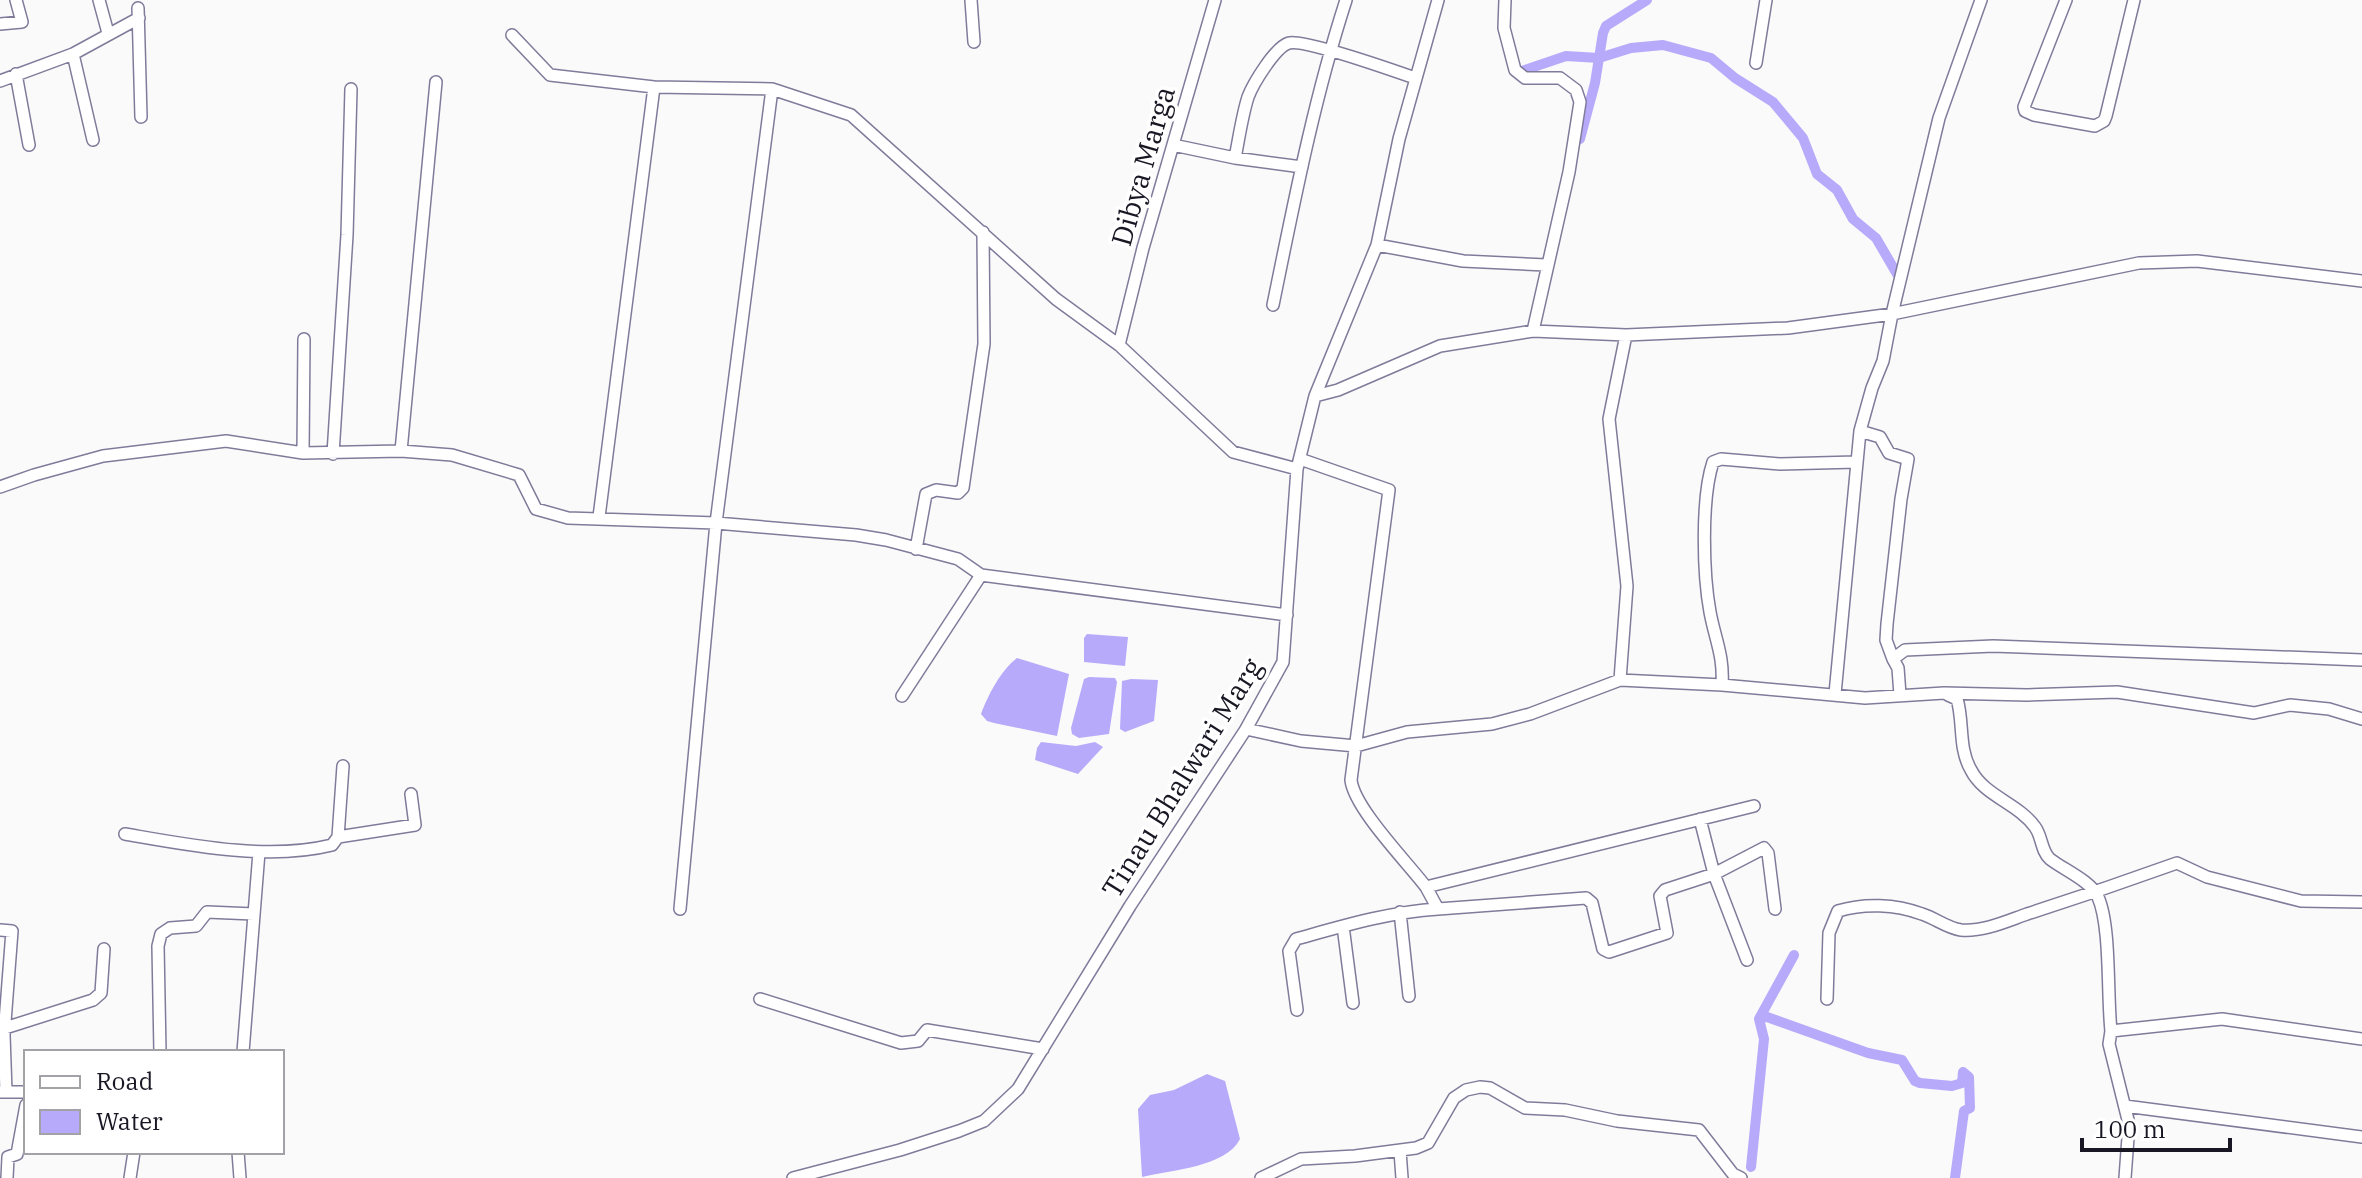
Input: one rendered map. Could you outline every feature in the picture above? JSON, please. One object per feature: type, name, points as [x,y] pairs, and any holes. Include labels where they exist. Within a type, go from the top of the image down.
[{"type":"street","points":[[0,24],[22,22],[16,0]]},
{"type":"street","points":[[99,0],[108,33]]},
{"type":"street","points":[[971,0],[974,42]]},
{"type":"street","name":"Dibya Marga","points":[[1119,345],[1143,248],[1215,0]]},
{"type":"street","points":[[1273,305],[1302,167],[1330,51],[1346,0]]},
{"type":"street","name":"Tinau Bhalwari Marg","points":[[793,1178],[900,1150],[984,1121],[1018,1089],[1130,906],[1246,729],[1283,662],[1298,464],[1315,396],[1377,245],[1393,164],[1438,0]]},
{"type":"street","points":[[1505,0],[1504,28],[1515,70],[1525,78],[1560,78],[1576,90],[1580,102],[1569,172],[1533,331]]},
{"type":"street","points":[[1756,63],[1766,0]]},
{"type":"street","points":[[1835,694],[1860,431],[1883,361],[1939,118],[1981,0]]},
{"type":"street","points":[[2066,0],[2024,107],[2025,111],[2034,115],[2095,126],[2106,116],[2134,0]]},
{"type":"street","points":[[0,81],[73,54],[138,13],[141,117]]},
{"type":"street","points":[[512,35],[550,75],[654,87],[772,89],[851,115],[1056,299],[1119,345],[1233,452],[1298,464],[1389,490],[1352,789],[1361,806],[1426,887],[1438,909]]},
{"type":"street","points":[[1235,158],[1249,96],[1278,49],[1293,42],[1415,78]]},
{"type":"street","points":[[73,54],[93,140]]},
{"type":"street","points":[[16,74],[29,145]]},
{"type":"street","points":[[401,451],[436,82]]},
{"type":"street","points":[[599,517],[654,87]]},
{"type":"street","points":[[333,454],[347,235],[351,89]]},
{"type":"street","points":[[680,909],[716,523],[772,89]]},
{"type":"street","points":[[1173,145],[1302,167]]},
{"type":"street","points":[[916,549],[926,494],[936,490],[958,493],[963,488],[984,344],[983,232]]},
{"type":"street","points":[[1377,245],[1463,261],[1546,265]]},
{"type":"street","points":[[1315,396],[1338,390],[1440,346],[1533,331],[1626,335],[1788,328],[1892,314],[2139,263],[2197,261],[2362,281]]},
{"type":"street","points":[[1620,680],[1627,586],[1609,419],[1626,335]]},
{"type":"street","points":[[303,453],[304,339]]},
{"type":"street","points":[[1860,431],[1880,437],[1889,453],[1908,459],[1895,546],[1886,640],[1898,668],[1900,695]]},
{"type":"street","points":[[0,487],[103,456],[190,443],[245,442],[303,453],[401,451],[452,455],[519,475],[536,509],[568,518],[716,523],[856,535],[958,559],[981,575],[1287,615]]},
{"type":"street","points":[[1722,685],[1722,655],[1706,582],[1707,501],[1713,462],[1721,459],[1780,464],[1856,462]]},
{"type":"street","points":[[902,696],[981,575]]},
{"type":"street","points":[[1893,659],[1905,650],[1993,646],[2362,660]]},
{"type":"street","points":[[1246,729],[1301,741],[1356,746],[1407,732],[1453,729],[1530,714],[1620,680],[1722,685],[1865,698],[1944,693],[2027,695],[2117,692],[2254,713],[2290,705],[2329,709],[2362,719]]},
{"type":"street","points":[[1944,693],[1957,699],[1961,712],[1962,745],[1971,771],[1984,787],[2014,806],[2036,827],[2047,856],[2096,892],[2103,912],[2111,1031],[2109,1044],[2129,1124],[2125,1178]]},
{"type":"street","points":[[125,834],[259,852],[325,847],[336,842],[338,837],[343,766]]},
{"type":"street","points":[[338,837],[415,825],[411,794]]},
{"type":"street","points":[[1426,887],[1754,806]]},
{"type":"street","points":[[1700,819],[1714,874],[1747,960]]},
{"type":"street","points":[[1297,1010],[1290,946],[1296,939],[1400,912],[1586,898],[1592,903],[1603,949],[1609,952],[1667,933],[1662,892],[1714,874],[1760,849],[1767,849],[1775,909]]},
{"type":"street","points":[[243,1050],[259,852]]},
{"type":"street","points":[[1827,999],[1829,933],[1838,911],[1862,906],[1921,913],[1962,930],[1982,928],[2177,863],[2207,877],[2301,901],[2362,902]]},
{"type":"street","points":[[160,1050],[158,946],[161,934],[170,928],[196,926],[210,911],[254,914]]},
{"type":"street","points":[[1400,912],[1409,996]]},
{"type":"street","points":[[1343,926],[1353,1003]]},
{"type":"street","points":[[0,930],[12,931],[4,984],[3,1092],[24,1092]]},
{"type":"street","points":[[5,1028],[93,1000],[101,993],[104,949]]},
{"type":"street","points":[[760,999],[901,1043],[918,1041],[927,1030],[1043,1049]]},
{"type":"street","points":[[2111,1031],[2222,1019],[2362,1039]]},
{"type":"street","points":[[1261,1178],[1301,1159],[1400,1151],[1428,1143],[1454,1098],[1466,1090],[1490,1088],[1525,1108],[1565,1110],[1617,1121],[1699,1130],[1736,1177]]},
{"type":"street","points":[[2125,1106],[2362,1137]]},
{"type":"street","points":[[5,1171],[8,1157],[17,1154],[24,1116]]},
{"type":"street","points":[[1400,1151],[1402,1178]]},
{"type":"street","points":[[130,1178],[134,1154]]},
{"type":"street","points":[[238,1154],[240,1178]]},
{"type":"water","points":[[1087,634],[1128,637],[1125,666],[1084,662],[1084,638]]},
{"type":"water","points":[[1017,658],[1069,674],[1057,736],[987,721],[981,714],[996,683]]},
{"type":"water","points":[[1115,678],[1117,682],[1109,734],[1079,738],[1072,734],[1071,728],[1084,679]]},
{"type":"water","points":[[1158,680],[1154,721],[1125,732],[1120,729],[1122,681]]},
{"type":"water","points":[[1041,742],[1076,746],[1095,742],[1103,747],[1078,774],[1035,760]]},
{"type":"water","points":[[1207,1074],[1225,1081],[1240,1139],[1223,1156],[1142,1177],[1138,1109],[1150,1095],[1174,1090]]},
{"type":"waterway","points":[[1580,139],[1606,26],[1647,0]]},
{"type":"waterway","points":[[1522,71],[1566,56],[1599,58],[1631,48],[1663,45],[1711,58],[1735,78],[1773,102],[1803,138],[1817,174],[1837,190],[1853,219],[1876,238],[1897,274]]},
{"type":"waterway","points":[[1751,1167],[1764,1039],[1759,1019],[1794,955]]},
{"type":"waterway","points":[[1759,1019],[1767,1017],[1868,1053],[1902,1060],[1915,1081],[1920,1083],[1952,1086],[1962,1083],[1963,1072],[1969,1077],[1970,1108],[1964,1111],[1955,1178]]}]
